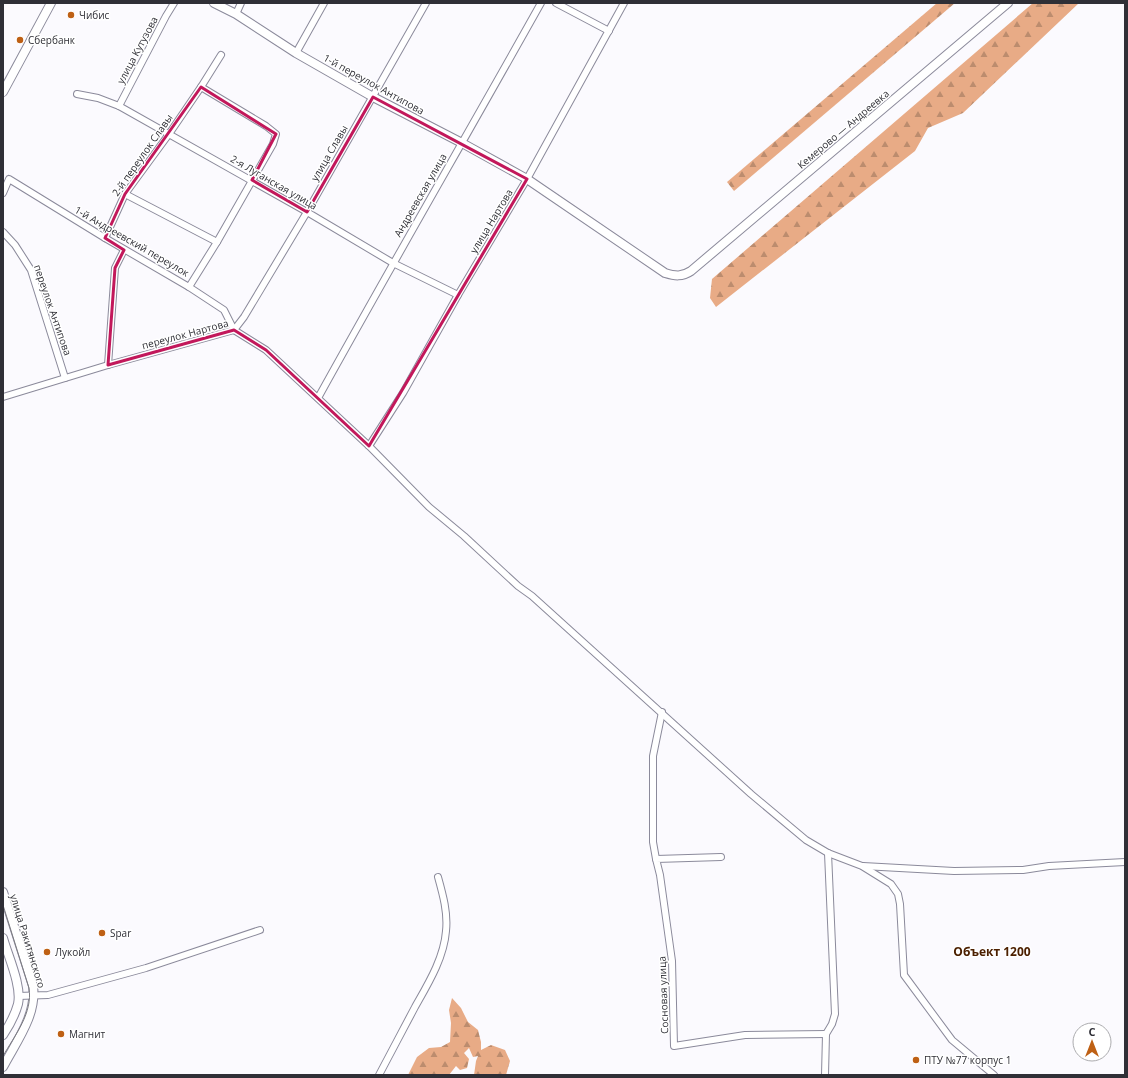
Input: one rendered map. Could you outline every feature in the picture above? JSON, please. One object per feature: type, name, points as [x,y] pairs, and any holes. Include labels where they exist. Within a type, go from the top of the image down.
[{"type":"main road","points":[[3,92],[50,3]]},
{"type":"main road","name":"1-й переулок Антипова","points":[[214,3],[236,14],[296,53],[373,97],[462,143],[527,179],[665,273],[673,276],[680,276],[691,271]]},
{"type":"main road","name":"Кемерово — Андреевка","points":[[691,271],[1008,3]]},
{"type":"main road","name":"улица Ракитянского","points":[[3,892],[33,986],[34,995]]},
{"type":"main road","points":[[3,938],[15,978],[18,996],[18,1004],[3,1035]]},
{"type":"main road","points":[[3,1067],[29,1020],[34,995]]},
{"type":"street","name":"улица Кутузова","points":[[118,106],[174,3]]},
{"type":"street","points":[[236,14],[241,3]]},
{"type":"street","points":[[296,53],[324,3]]},
{"type":"street","name":"улица Славы","points":[[234,330],[244,317],[307,212],[426,3]]},
{"type":"street","name":"Андреевская улица","points":[[318,398],[393,262],[541,3]]},
{"type":"street","points":[[556,3],[609,31]]},
{"type":"street","name":"улица Нартова","points":[[369,446],[403,393],[458,295],[527,179],[624,3]]},
{"type":"street","name":"2-й переулок Славы","points":[[105,238],[125,194],[169,134],[221,55]]},
{"type":"street","points":[[189,287],[217,242],[273,144],[276,134],[266,126],[201,87]]},
{"type":"street","name":"2-я Луганская улица","points":[[77,94],[98,98],[118,106],[252,180],[393,262],[458,295]]},
{"type":"street","name":"1-й Андреевский переулок","points":[[3,193],[9,179],[124,250],[189,287],[224,310],[234,330]]},
{"type":"street","points":[[125,194],[217,242]]},
{"type":"street","name":"переулок Антипова","points":[[3,232],[15,245],[31,270],[65,378]]},
{"type":"street","points":[[108,365],[115,268],[124,250]]},
{"type":"street","name":"переулок Нартова","points":[[3,397],[108,365],[234,330],[266,350],[369,446],[429,507],[464,536],[518,586],[532,596],[758,799],[806,840],[828,853],[862,866]]},
{"type":"street","points":[[662,712],[653,756],[652,842],[656,858],[721,857]]},
{"type":"street","points":[[825,1075],[826,1034],[832,1024],[835,1014],[828,853]]},
{"type":"street","name":"Сосновая улица","points":[[656,858],[660,875],[672,961],[674,1046],[745,1035],[826,1034]]},
{"type":"street","points":[[862,866],[954,871],[1023,870],[1049,866],[1125,862]]},
{"type":"street","points":[[862,866],[891,884],[898,894],[900,904],[904,975],[952,1040],[994,1075]]},
{"type":"street","points":[[379,1075],[434,973],[442,951],[446,932],[446,914],[438,877]]},
{"type":"street","points":[[18,996],[48,995],[146,968],[260,930]]},
{"type":"highlighted area","points":[[201,87],[276,134],[252,180],[307,212],[373,97],[527,179],[369,446],[266,350],[234,330],[108,365],[115,268],[124,250],[105,238],[125,194]]},
{"type":"green space","points":[[937,3],[955,3],[734,191],[727,182]]},
{"type":"green space","points":[[1033,3],[1079,3],[963,113],[928,128],[915,151],[716,307],[710,298],[712,279]]},
{"type":"green space","points":[[452,998],[461,1008],[468,1022],[478,1030],[481,1050],[491,1045],[505,1050],[510,1061],[506,1075],[474,1075],[478,1056],[473,1057],[469,1048],[464,1053],[469,1059],[467,1068],[460,1070],[456,1066],[449,1075],[408,1075],[417,1057],[429,1048],[441,1047],[450,1042],[451,1023],[449,1010]]},
{"type":"tram line","points":[[3,905],[29,988],[30,997],[26,1015],[22,1024],[3,1056]]},
{"type":"place","name":"Чибис","points":[[71,15]]},
{"type":"place","name":"Сбербанк","points":[[20,40]]},
{"type":"place","name":"Spar","points":[[102,933]]},
{"type":"place","name":"Лукойл","points":[[47,952]]},
{"type":"place","name":"Магнит","points":[[61,1034]]},
{"type":"place","name":"ПТУ №77 корпус 1","points":[[916,1060]]},
{"type":"district","name":"Объект 1200","points":[[992,952]]}]
